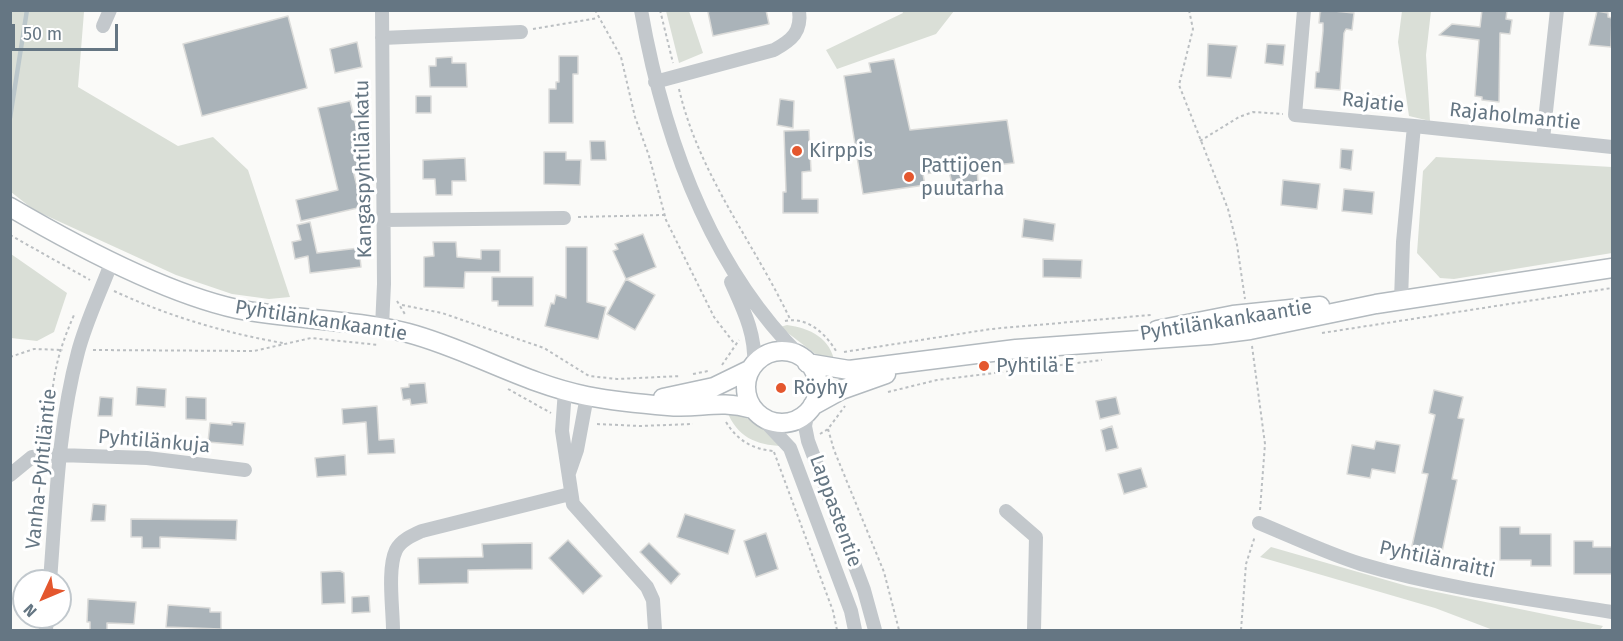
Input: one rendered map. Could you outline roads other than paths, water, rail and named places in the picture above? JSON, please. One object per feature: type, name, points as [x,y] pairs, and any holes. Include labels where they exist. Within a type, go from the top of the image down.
[{"type":"street","points":[[103,26],[110,10]]},
{"type":"street","name":"Kangaspyhtilänkatu","points":[[382,10],[383,337]]},
{"type":"street","points":[[641,10],[655,82],[677,151],[712,230],[751,332],[752,367],[746,389],[757,412],[773,422],[787,422],[810,409],[817,384],[814,372],[769,324],[746,293],[712,230]]},
{"type":"street","points":[[655,82],[774,50],[792,40],[801,23],[799,10]]},
{"type":"street","name":"Rajatie","points":[[1304,10],[1296,115],[1414,126],[1401,300]]},
{"type":"street","points":[[1543,139],[1557,10]]},
{"type":"street","points":[[382,38],[521,32]]},
{"type":"street","name":"Rajaholmantie","points":[[1414,126],[1612,147]]},
{"type":"street","name":"Pyhtilänkankaantie","points":[[10,207],[58,235],[112,261],[179,290],[237,309],[383,337],[429,339],[565,390],[587,396],[668,406],[720,386],[752,367]]},
{"type":"street","points":[[384,220],[564,218]]},
{"type":"street","name":"Vanha-Pyhtiläntie","points":[[51,569],[59,455],[66,404],[78,350],[112,261]]},
{"type":"street","name":"Pyhtilänkankaantie","points":[[804,359],[849,370],[1016,349],[1250,330],[1376,304],[1612,268]]},
{"type":"street","name":"Pyhtilänkankaantie","points":[[1113,340],[1173,326],[1243,304],[1376,304]]},
{"type":"street","points":[[752,367],[762,357],[778,351],[804,359]]},
{"type":"street","name":"Pyhtilänkankaantie","points":[[810,409],[848,396],[919,362]]},
{"type":"street","name":"Pyhtilänkankaantie","points":[[720,386],[757,412]]},
{"type":"street","points":[[565,390],[563,416],[570,494],[577,510],[647,587],[652,600],[655,630]]},
{"type":"street","points":[[568,475],[587,396]]},
{"type":"street","name":"Lappastentie","points":[[810,409],[805,426],[808,441],[864,590],[875,630]]},
{"type":"street","name":"Lappastentie","points":[[757,412],[790,448],[814,506],[851,611],[855,630]]},
{"type":"street","name":"Pyhtilänkuja","points":[[10,475],[32,458],[59,455],[147,458],[245,470]]},
{"type":"street","points":[[393,630],[393,563],[396,550],[403,541],[422,531],[570,494]]},
{"type":"street","points":[[1006,511],[1036,537],[1034,630]]},
{"type":"street","name":"Pyhtilänraitti","points":[[1260,523],[1326,551],[1394,572],[1514,596],[1612,612]]},
{"type":"waterway","points":[[10,118],[27,10]]},
{"type":"place","name":"Kirppis","points":[[797,151]]},
{"type":"place","name":"Pattijoen puutarha","points":[[909,177]]},
{"type":"place","name":"Pyhtilä E","points":[[984,366]]},
{"type":"place","name":"Röyhy","points":[[781,388]]}]
